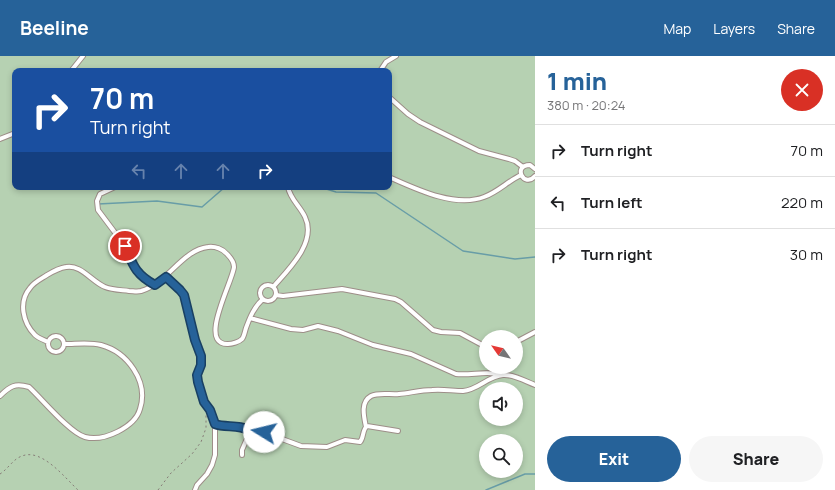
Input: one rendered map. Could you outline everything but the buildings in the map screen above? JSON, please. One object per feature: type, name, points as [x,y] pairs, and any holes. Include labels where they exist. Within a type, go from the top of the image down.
[{"type":"street","points":[[74,68],[84,56]]},
{"type":"street","points":[[382,68],[386,62],[396,56]]},
{"type":"street","points":[[392,100],[408,114],[420,122],[479,151],[515,161],[523,167]]},
{"type":"street","points":[[0,139],[12,134]]},
{"type":"street","points":[[521,175],[521,170],[526,165],[530,165],[535,169]]},
{"type":"street","points":[[521,175],[529,180],[535,176]]},
{"type":"street","points":[[392,178],[438,196],[460,201],[484,197],[495,192],[521,175]]},
{"type":"street","points":[[109,190],[100,194],[97,201],[98,210],[125,246],[131,262],[139,273],[155,285]]},
{"type":"street","points":[[274,286],[300,253],[308,236],[306,218],[293,200],[289,190]]},
{"type":"street","points":[[48,342],[53,336],[59,335],[63,338],[65,344],[63,349],[55,352],[50,350],[48,342],[36,336],[26,324],[23,310],[24,299],[29,289],[36,282],[66,266],[74,267],[82,271],[105,287],[118,290],[139,291],[155,285],[166,277],[183,259],[196,250],[208,247],[225,251],[230,257],[234,266],[232,276],[217,317],[215,328],[218,339],[224,344],[232,344],[242,339],[253,311],[263,300]]},
{"type":"street","points":[[166,277],[180,290],[186,301],[195,340],[201,356],[201,365],[197,375],[198,382],[204,402],[210,410],[215,424],[215,454],[212,465],[195,490]]},
{"type":"street","points":[[263,300],[260,296],[261,288],[267,284],[274,286]]},
{"type":"street","points":[[263,300],[272,301],[276,295],[274,286]]},
{"type":"street","points":[[276,295],[283,296],[342,289],[395,299],[401,302],[433,330],[440,332],[460,333],[479,343]]},
{"type":"street","points":[[250,318],[291,329],[303,330],[318,326],[338,331],[373,344],[411,354],[456,374],[497,374],[512,376],[535,385]]},
{"type":"street","points":[[523,338],[535,332]]},
{"type":"street","points":[[0,396],[12,386],[20,384],[29,387],[73,431],[85,437],[96,438],[111,435],[122,430],[133,420],[140,409],[141,389],[137,375],[132,366],[119,353],[100,345],[65,344]]},
{"type":"street","points":[[215,424],[220,426],[247,429],[249,431],[264,432],[301,446],[327,447],[345,440],[361,442],[366,427],[364,412],[365,403],[372,396],[399,394],[413,391],[463,391],[474,388],[500,375]]},
{"type":"street","points":[[366,427],[370,426],[398,431]]},
{"type":"street","points":[[242,455],[242,450],[249,435],[249,431]]},
{"type":"path","points":[[158,490],[171,473],[192,454],[200,442],[206,428],[204,402]]},
{"type":"path","points":[[0,474],[18,458],[34,455],[54,465],[78,490]]},
{"type":"green space","points":[[0,56],[535,56],[535,490],[0,490]]},
{"type":"waterway","points":[[98,204],[157,201],[202,207],[222,190]]},
{"type":"waterway","points":[[330,190],[336,192],[376,193],[463,251],[515,259],[535,257]]},
{"type":"waterway","points":[[486,490],[525,474],[535,474]]},
{"type":"route","points":[[125,246],[131,262],[139,273],[147,280],[155,285],[166,277],[184,295],[195,340],[202,361],[197,375],[198,382],[204,402],[210,410],[215,424],[220,426],[247,429],[249,431],[264,432]]}]
